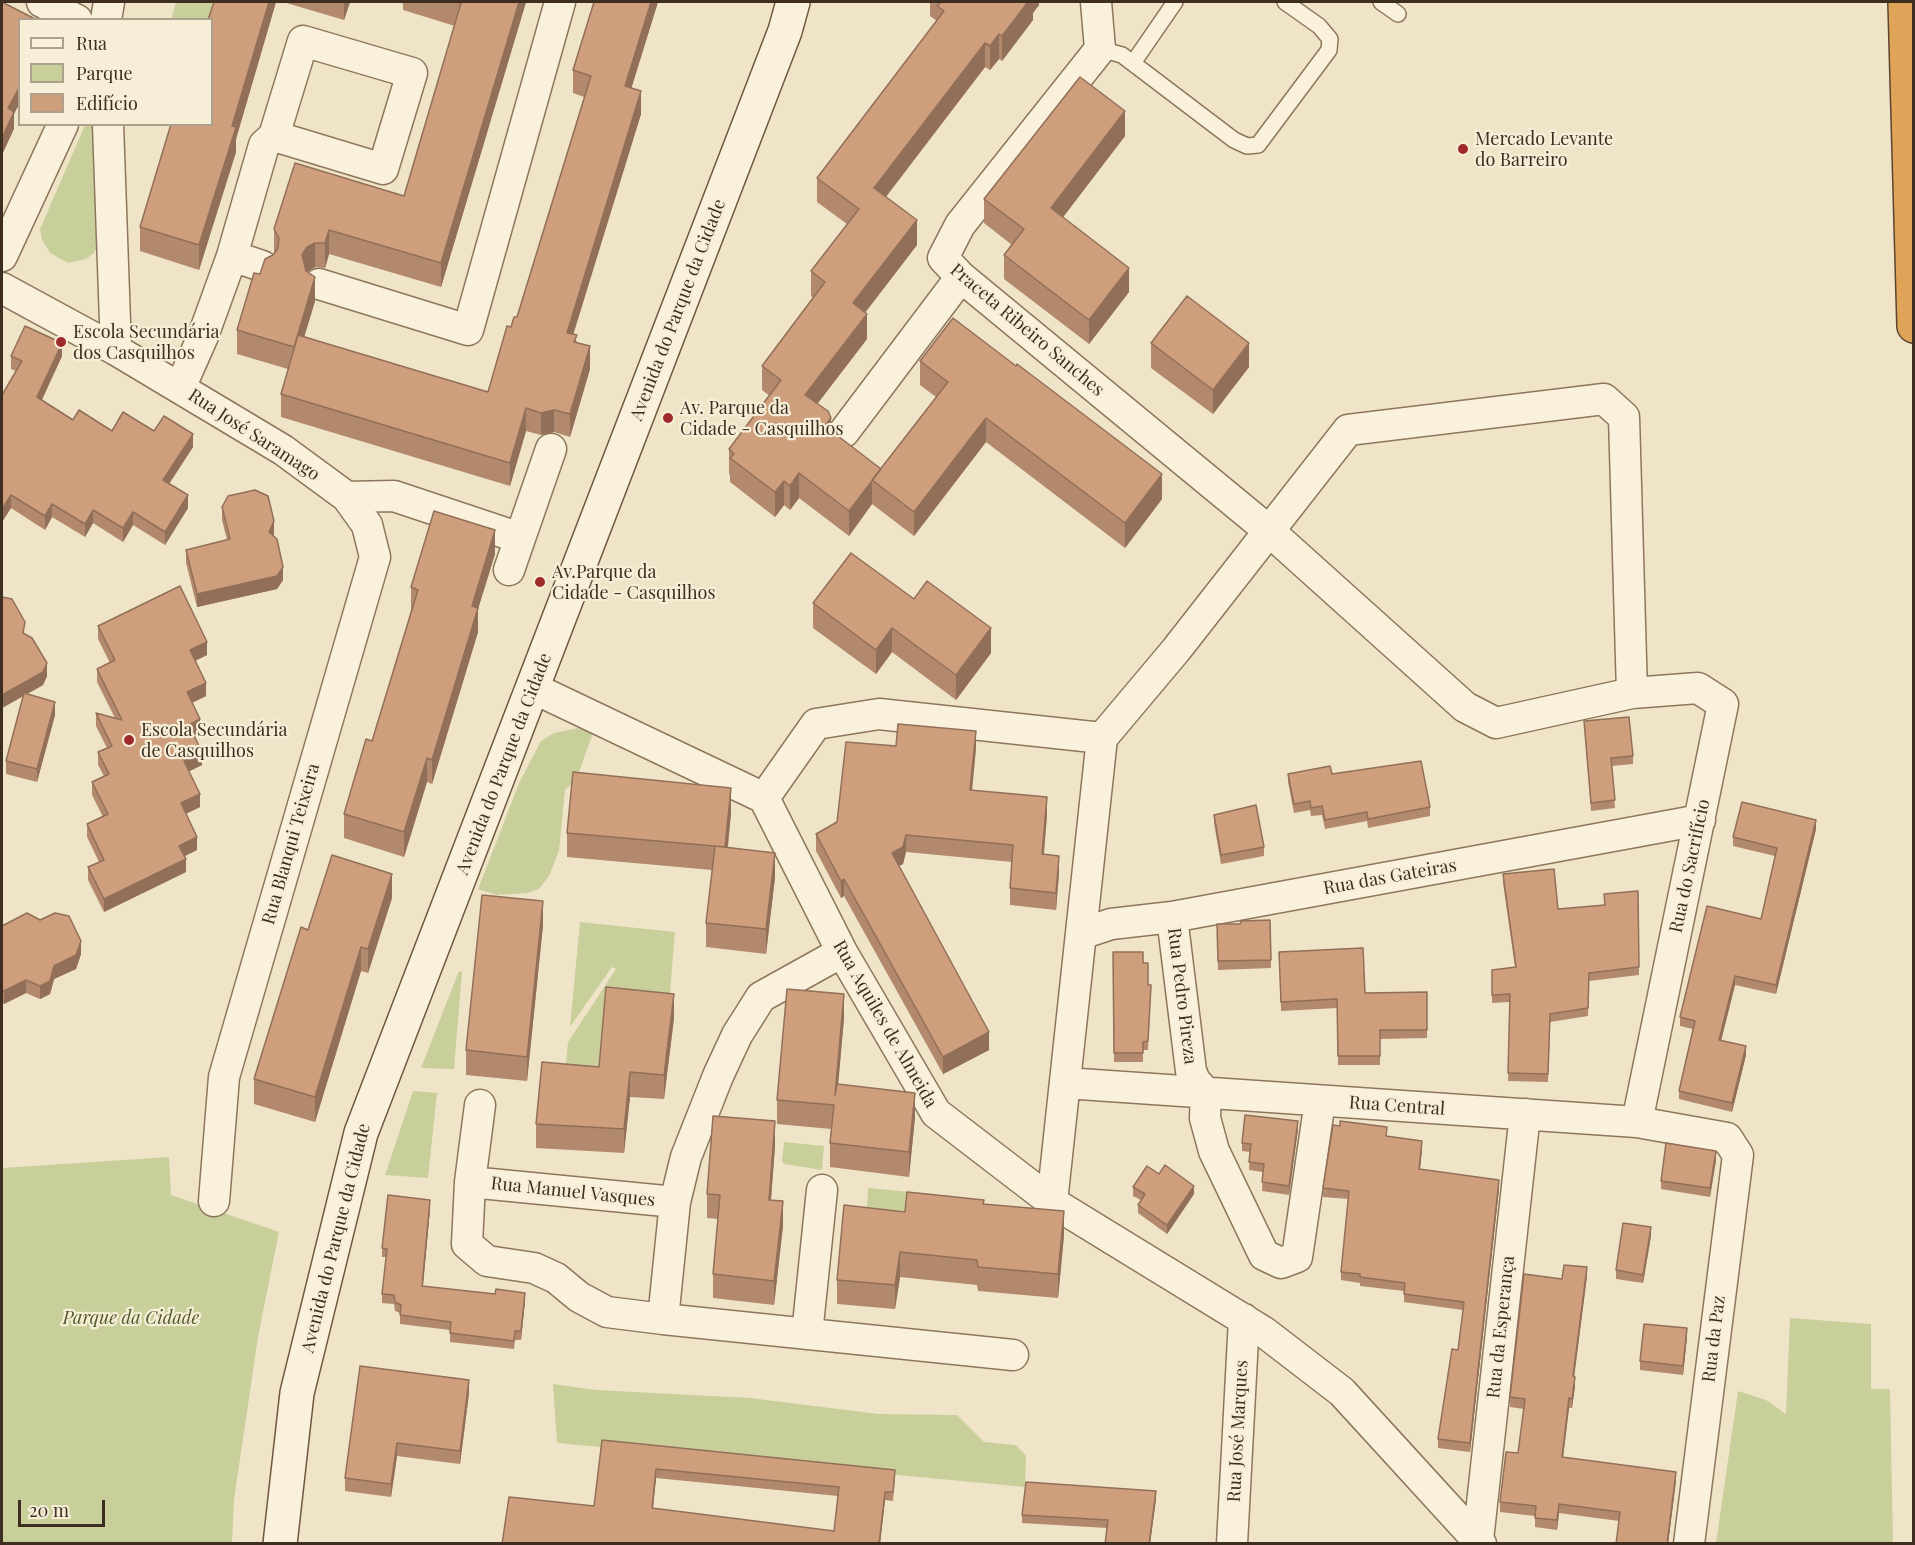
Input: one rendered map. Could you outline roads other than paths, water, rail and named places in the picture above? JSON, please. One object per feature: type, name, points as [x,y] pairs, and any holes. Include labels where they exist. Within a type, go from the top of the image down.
[{"type":"highway","points":[[1905,2],[1914,326]]},
{"type":"street","points":[[42,2],[73,18]]},
{"type":"street","points":[[106,18],[109,2]]},
{"type":"street","points":[[319,284],[468,330],[560,2]]},
{"type":"street","name":"Avenida do Parque da Cidade","points":[[280,1544],[297,1393],[361,1133],[781,43],[793,2]]},
{"type":"street","points":[[1096,2],[1100,50]]},
{"type":"street","points":[[180,388],[203,336],[232,256],[264,145],[274,136],[303,41],[412,73],[383,169],[274,136]]},
{"type":"street","name":"Praceta Ribeiro Sanches","points":[[1100,50],[960,225],[943,258],[961,277],[1268,530],[1466,707],[1496,723],[1632,693]]},
{"type":"street","points":[[2,256],[62,126]]},
{"type":"street","points":[[108,126],[116,350]]},
{"type":"street","points":[[232,256],[262,266]]},
{"type":"street","points":[[844,432],[961,277]]},
{"type":"street","name":"Rua José Saramago","points":[[2,288],[116,350],[283,450],[347,497]]},
{"type":"street","points":[[1052,1202],[1102,738],[1176,650],[1348,430],[1604,399],[1624,417],[1632,693]]},
{"type":"street","points":[[509,570],[551,449]]},
{"type":"street","points":[[347,497],[394,496],[520,538]]},
{"type":"street","name":"Rua Blanqui Teixeira","points":[[214,1201],[224,1077],[375,557],[368,525],[347,497]]},
{"type":"street","points":[[533,688],[764,798],[816,724],[879,714],[1102,738]]},
{"type":"street","name":"Rua do Sacrifício","points":[[1632,693],[1698,688],[1723,704],[1637,1122]]},
{"type":"street","name":"Rua Aquiles de Almeida","points":[[764,798],[842,952],[936,1113],[1052,1202],[1264,1332],[1342,1392],[1480,1541]]},
{"type":"street","name":"Rua das Gateiras","points":[[1081,934],[1111,924],[1172,916],[1700,820]]},
{"type":"street","name":"Rua Pedro Pireza","points":[[1172,916],[1191,1071],[1195,1082],[1206,1093]]},
{"type":"street","name":"Rua Manuel Vasques","points":[[675,1202],[470,1182],[467,1244],[488,1261],[534,1268],[556,1278],[579,1297],[607,1311],[663,1319],[675,1202],[686,1157],[717,1076],[737,1035],[761,997],[842,952]]},
{"type":"street","name":"Rua Central","points":[[1065,1083],[1637,1122],[1727,1138]]},
{"type":"street","points":[[1206,1093],[1205,1118],[1214,1151],[1264,1255],[1281,1263],[1297,1257],[1320,1101]]},
{"type":"street","points":[[470,1182],[480,1105]]},
{"type":"street","name":"Rua da Esperança","points":[[1480,1541],[1525,1114]]},
{"type":"street","name":"Rua da Paz","points":[[1689,1544],[1738,1155],[1727,1138]]},
{"type":"street","points":[[807,1334],[822,1190]]},
{"type":"street","points":[[663,1319],[1013,1355]]},
{"type":"street","name":"Rua José Marques","points":[[1232,1544],[1244,1319]]},
{"type":"lane","points":[[1133,63],[1175,2]]},
{"type":"lane","points":[[1100,50],[1122,55],[1234,140],[1247,146],[1258,145],[1329,50],[1330,39],[1319,26],[1285,2]]},
{"type":"lane","points":[[1381,2],[1398,14]]},
{"type":"place","name":"Mercado Levante do Barreiro","points":[[1463,149]]},
{"type":"place","name":"Escola Secundária dos Casquilhos","points":[[61,342]]},
{"type":"place","name":"Av. Parque da Cidade - Casquilhos","points":[[668,418]]},
{"type":"place","name":"Av.Parque da Cidade - Casquilhos","points":[[540,582]]},
{"type":"place","name":"Escola Secundária de Casquilhos","points":[[129,740]]},
{"type":"park label","name":"Parque da Cidade","points":[[131,1318]]}]
